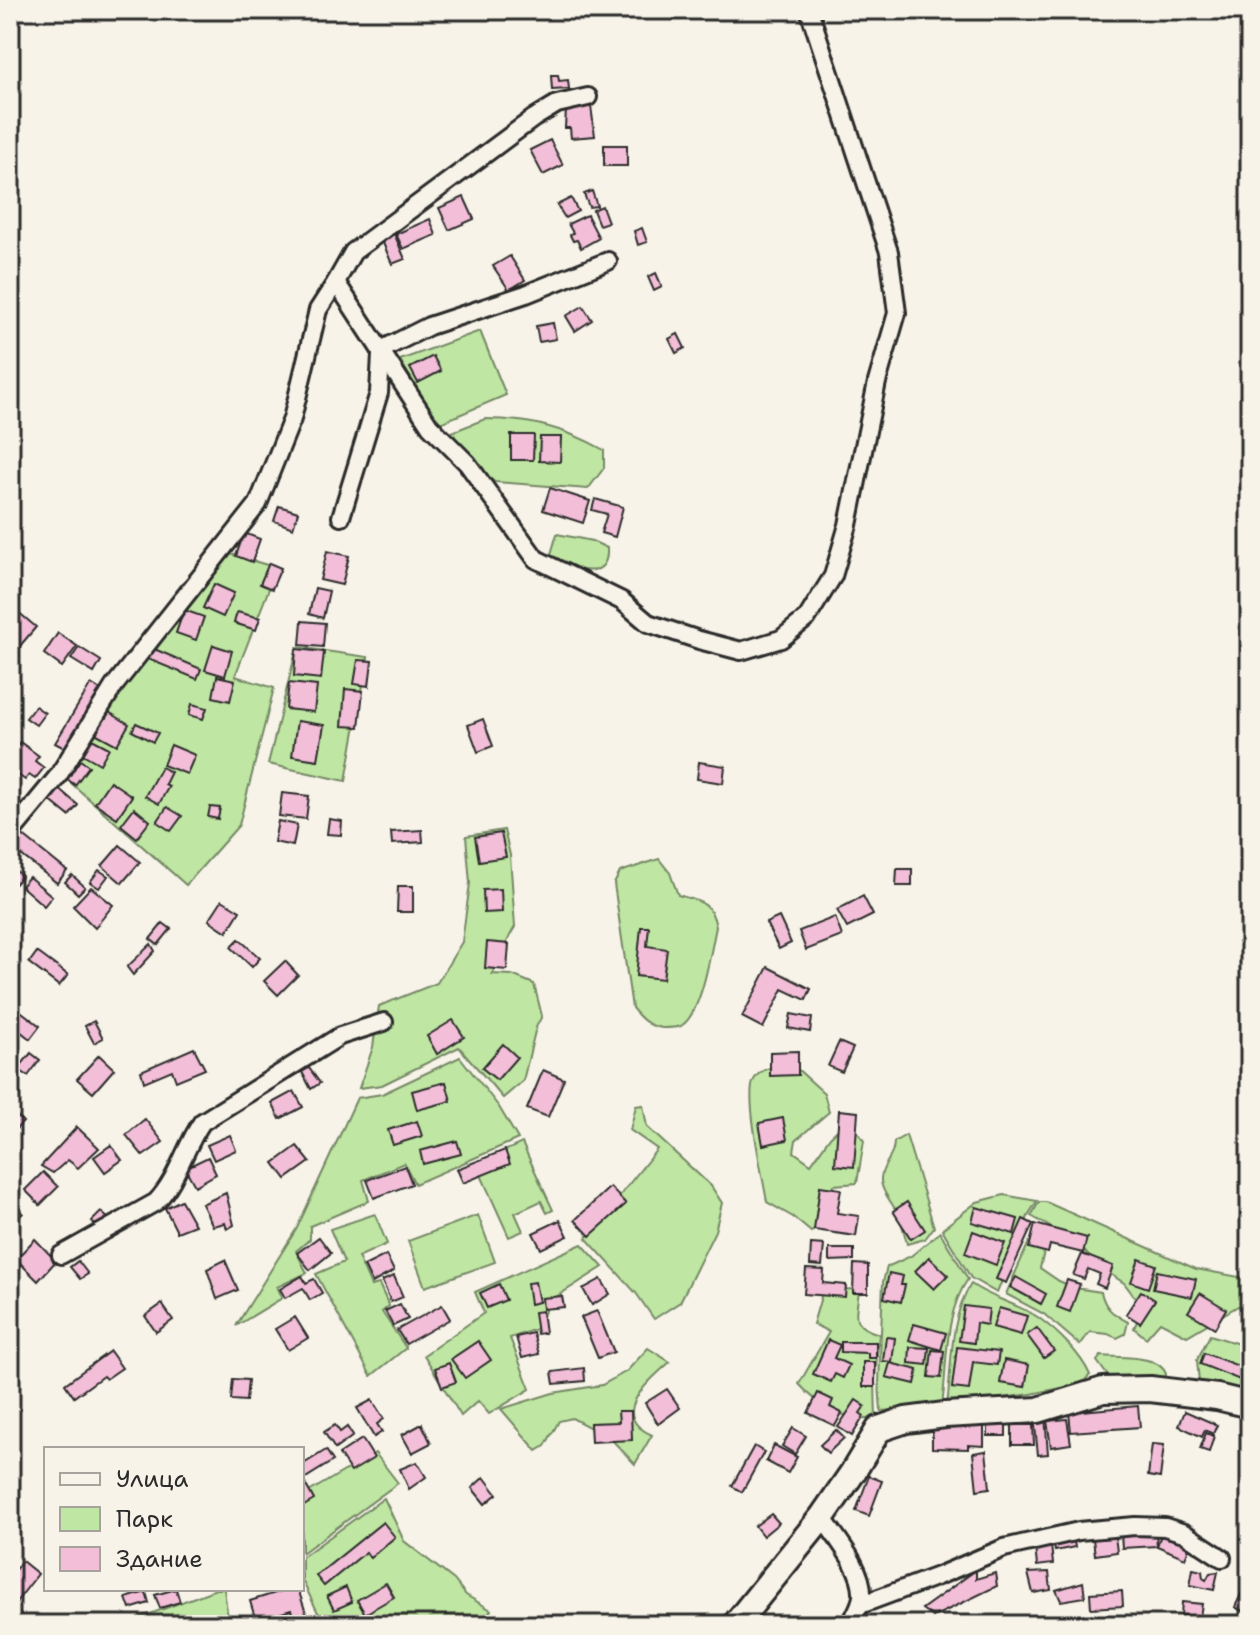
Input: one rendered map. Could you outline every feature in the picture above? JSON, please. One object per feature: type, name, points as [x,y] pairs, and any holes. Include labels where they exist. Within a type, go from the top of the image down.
[{"type":"street","points":[[336,282],[430,426],[467,463],[536,559],[622,601],[648,623],[699,640],[741,651],[781,639],[807,618],[833,576],[848,525],[877,382],[897,313],[889,252],[809,10]]},
{"type":"street","points":[[10,834],[58,776],[114,686],[258,504],[292,419],[318,310],[353,252],[534,118],[557,104],[588,97]]},
{"type":"street","points":[[341,517],[379,393],[381,354],[387,347],[429,326],[526,294],[608,261]]},
{"type":"street","points":[[61,1255],[156,1202],[167,1191],[190,1139],[202,1122],[340,1036],[384,1022]]},
{"type":"street","points":[[735,1625],[822,1517],[879,1429],[906,1420],[945,1415],[1038,1410],[1103,1390],[1150,1389],[1217,1397],[1250,1405]]},
{"type":"street","points":[[822,1517],[858,1575],[862,1595],[850,1625]]},
{"type":"street","points":[[860,1605],[1004,1548],[1079,1531],[1165,1527],[1184,1533],[1222,1558]]},
{"type":"green space","points":[[480,331],[506,395],[438,424],[400,360]]},
{"type":"green space","points":[[485,419],[532,423],[575,436],[604,450],[604,468],[588,489],[495,482],[476,466],[452,432]]},
{"type":"green space","points":[[557,534],[592,541],[607,548],[603,565],[592,570],[560,566],[551,554]]},
{"type":"green space","points":[[224,552],[277,568],[235,676],[274,688],[239,825],[186,885],[62,775],[125,677]]},
{"type":"green space","points":[[297,647],[368,657],[346,781],[268,764]]},
{"type":"green space","points":[[504,830],[510,855],[515,927],[492,974],[512,975],[534,984],[542,1016],[536,1027],[523,1081],[503,1098],[459,1047],[382,1085],[359,1088],[373,1047],[379,1006],[437,983],[462,942],[470,883],[466,836]]},
{"type":"green space","points":[[659,859],[670,873],[678,895],[708,907],[716,927],[695,1009],[681,1026],[672,1028],[649,1024],[632,1008],[614,884],[620,872]]},
{"type":"green space","points":[[460,1057],[499,1107],[518,1139],[415,1184],[404,1163],[363,1180],[369,1201],[310,1226],[310,1239],[296,1251],[307,1273],[277,1287],[282,1298],[236,1326],[297,1228],[357,1098],[382,1094]]},
{"type":"green space","points":[[784,1064],[795,1067],[824,1093],[829,1112],[796,1140],[794,1152],[811,1164],[830,1137],[849,1119],[864,1141],[857,1183],[834,1185],[826,1224],[811,1232],[767,1202],[756,1140],[751,1092],[753,1082],[762,1071]]},
{"type":"green space","points":[[643,1105],[647,1127],[711,1186],[722,1203],[715,1231],[680,1302],[654,1319],[636,1293],[586,1238],[657,1149],[630,1130],[636,1106]]},
{"type":"green space","points":[[906,1135],[934,1227],[925,1239],[907,1244],[898,1214],[881,1183],[894,1142]]},
{"type":"green space","points":[[522,1143],[553,1210],[547,1213],[541,1201],[515,1213],[523,1231],[509,1237],[476,1164]]},
{"type":"green space","points":[[1004,1195],[1037,1201],[997,1293],[971,1278],[942,1229],[977,1202]]},
{"type":"green space","points":[[1039,1202],[1046,1202],[1196,1269],[1250,1279],[1250,1309],[1238,1306],[1187,1336],[1160,1322],[1146,1338],[1134,1328],[1143,1308],[1124,1283],[1095,1264],[1078,1243],[1031,1216]]},
{"type":"green space","points":[[375,1214],[387,1244],[358,1257],[371,1286],[379,1284],[389,1306],[382,1312],[406,1348],[371,1376],[316,1274],[344,1262],[330,1229]]},
{"type":"green space","points":[[478,1215],[495,1262],[425,1287],[408,1241]]},
{"type":"green space","points":[[940,1232],[968,1279],[950,1324],[942,1406],[881,1411],[879,1384],[883,1282],[887,1267],[911,1256]]},
{"type":"green space","points":[[1029,1242],[1045,1248],[1040,1268],[1075,1288],[1101,1292],[1110,1310],[1128,1322],[1125,1334],[1117,1338],[1090,1332],[1080,1345],[1044,1314],[1006,1294]]},
{"type":"green space","points":[[582,1244],[603,1267],[548,1302],[539,1328],[510,1338],[530,1389],[489,1414],[478,1401],[461,1416],[424,1355],[484,1313],[475,1292]]},
{"type":"green space","points":[[971,1284],[1046,1323],[1075,1351],[1090,1375],[1081,1384],[947,1406],[955,1327]]},
{"type":"green space","points":[[859,1289],[856,1312],[859,1323],[879,1334],[876,1420],[833,1411],[799,1384],[829,1332],[813,1324],[823,1290]]},
{"type":"green space","points":[[1210,1335],[1242,1345],[1250,1341],[1244,1390],[1238,1392],[1199,1383],[1197,1360]]},
{"type":"green space","points":[[648,1348],[670,1362],[643,1388],[632,1408],[633,1418],[639,1427],[652,1435],[635,1464],[610,1438],[572,1418],[559,1421],[545,1446],[537,1451],[501,1409],[553,1393],[602,1385],[627,1371]]},
{"type":"green space","points":[[1101,1356],[1128,1357],[1156,1363],[1166,1374],[1165,1379],[1113,1383],[1097,1361]]},
{"type":"green space","points":[[375,1453],[398,1483],[304,1552],[304,1495]]},
{"type":"green space","points":[[384,1498],[404,1541],[454,1580],[466,1595],[491,1610],[480,1625],[324,1625],[304,1584],[304,1556]]},
{"type":"green space","points":[[211,1591],[224,1591],[229,1625],[121,1625]]},
{"type":"building","points":[[551,75],[558,75],[559,81],[568,80],[569,89],[552,90]]},
{"type":"building","points":[[591,106],[595,136],[571,138],[570,128],[565,128],[566,109]]},
{"type":"building","points":[[550,140],[563,165],[543,175],[530,150]]},
{"type":"building","points":[[604,145],[627,145],[627,166],[604,166]]},
{"type":"building","points":[[592,191],[597,206],[589,207],[584,194]]},
{"type":"building","points":[[464,197],[474,219],[449,230],[439,208]]},
{"type":"building","points":[[571,198],[578,211],[565,218],[557,205]]},
{"type":"building","points":[[602,206],[608,222],[599,225],[593,210]]},
{"type":"building","points":[[587,215],[599,238],[581,248],[577,240],[573,241],[568,224]]},
{"type":"building","points":[[430,219],[436,235],[403,249],[396,234]]},
{"type":"building","points":[[642,228],[647,242],[638,245],[634,231]]},
{"type":"building","points":[[393,231],[405,259],[392,264],[380,236]]},
{"type":"building","points":[[510,256],[525,280],[509,290],[493,266]]},
{"type":"building","points":[[656,273],[662,287],[654,291],[648,277]]},
{"type":"building","points":[[583,306],[592,320],[575,331],[566,316]]},
{"type":"building","points":[[553,323],[556,339],[539,342],[536,326]]},
{"type":"building","points":[[678,334],[685,348],[676,353],[669,339]]},
{"type":"building","points":[[433,356],[441,371],[418,383],[410,368]]},
{"type":"building","points":[[511,435],[534,435],[533,460],[511,460]]},
{"type":"building","points":[[540,437],[561,437],[560,462],[539,461]]},
{"type":"building","points":[[550,488],[590,501],[583,523],[543,510]]},
{"type":"building","points":[[595,499],[623,507],[615,537],[601,533],[607,514],[592,510]]},
{"type":"building","points":[[279,506],[298,512],[293,528],[274,521]]},
{"type":"building","points":[[244,533],[260,539],[252,562],[236,556]]},
{"type":"building","points":[[327,551],[349,556],[342,585],[320,580]]},
{"type":"building","points":[[269,563],[281,568],[272,589],[260,584]]},
{"type":"building","points":[[214,584],[234,593],[223,617],[203,608]]},
{"type":"building","points":[[315,588],[329,591],[323,618],[309,614]]},
{"type":"building","points":[[10,605],[36,627],[19,647],[10,640]]},
{"type":"building","points":[[184,610],[204,617],[196,640],[176,633]]},
{"type":"building","points":[[237,612],[260,618],[256,630],[234,623]]},
{"type":"building","points":[[302,621],[325,623],[323,647],[300,645]]},
{"type":"building","points":[[58,633],[77,646],[62,667],[44,654]]},
{"type":"building","points":[[213,645],[232,651],[225,676],[205,670]]},
{"type":"building","points":[[79,647],[101,661],[94,673],[71,659]]},
{"type":"building","points":[[152,648],[201,669],[197,679],[148,659]]},
{"type":"building","points":[[296,649],[324,652],[321,679],[294,676]]},
{"type":"building","points":[[358,660],[372,661],[369,686],[354,684]]},
{"type":"building","points":[[217,676],[235,680],[230,701],[213,697]]},
{"type":"building","points":[[289,683],[317,686],[314,712],[286,709]]},
{"type":"building","points":[[91,684],[104,692],[68,750],[55,743]]},
{"type":"building","points":[[345,689],[363,691],[359,727],[342,726]]},
{"type":"building","points":[[192,704],[207,708],[203,719],[189,715]]},
{"type":"building","points":[[35,706],[45,713],[36,725],[26,718]]},
{"type":"building","points":[[107,711],[129,724],[117,745],[95,733]]},
{"type":"building","points":[[483,719],[493,746],[478,752],[468,725]]},
{"type":"building","points":[[297,721],[324,725],[318,760],[292,756]]},
{"type":"building","points":[[136,723],[158,733],[153,742],[132,731]]},
{"type":"building","points":[[90,738],[109,748],[100,764],[81,753]]},
{"type":"building","points":[[20,742],[39,756],[35,761],[44,768],[35,779],[29,775],[25,780],[10,769],[10,755]]},
{"type":"building","points":[[171,745],[195,755],[187,774],[163,765]]},
{"type":"building","points":[[80,760],[89,766],[75,785],[67,779]]},
{"type":"building","points":[[699,762],[725,766],[723,783],[697,779]]},
{"type":"building","points":[[161,767],[171,772],[165,784],[169,786],[159,804],[145,796]]},
{"type":"building","points":[[110,781],[132,796],[117,818],[95,803]]},
{"type":"building","points":[[57,787],[78,805],[69,816],[48,799]]},
{"type":"building","points":[[282,793],[309,796],[306,819],[279,816]]},
{"type":"building","points":[[17,801],[26,808],[10,827],[10,809]]},
{"type":"building","points":[[167,807],[182,816],[171,831],[157,822]]},
{"type":"building","points":[[210,807],[220,808],[218,819],[208,817]]},
{"type":"building","points":[[134,808],[150,821],[137,838],[121,825]]},
{"type":"building","points":[[329,819],[342,821],[341,835],[327,834]]},
{"type":"building","points":[[278,821],[297,825],[293,846],[274,842]]},
{"type":"building","points":[[422,830],[423,842],[392,844],[391,832]]},
{"type":"building","points":[[501,833],[506,857],[479,861],[475,837]]},
{"type":"building","points":[[21,834],[67,871],[57,883],[11,847]]},
{"type":"building","points":[[120,845],[140,862],[122,883],[102,866]]},
{"type":"building","points":[[10,866],[22,876],[10,889]]},
{"type":"building","points":[[897,869],[912,869],[912,886],[896,886]]},
{"type":"building","points":[[99,870],[108,876],[99,888],[90,882]]},
{"type":"building","points":[[72,875],[85,887],[78,894],[65,882]]},
{"type":"building","points":[[29,877],[52,896],[44,906],[21,886]]},
{"type":"building","points":[[398,886],[413,886],[413,912],[397,912]]},
{"type":"building","points":[[91,887],[113,905],[95,928],[73,906]]},
{"type":"building","points":[[501,889],[502,912],[484,913],[483,890]]},
{"type":"building","points":[[863,896],[873,915],[847,928],[837,910]]},
{"type":"building","points":[[222,900],[240,911],[227,932],[209,920]]},
{"type":"building","points":[[779,917],[791,943],[779,949],[766,923]]},
{"type":"building","points":[[835,917],[842,936],[806,950],[799,931]]},
{"type":"building","points":[[163,923],[171,929],[158,945],[150,939]]},
{"type":"building","points":[[641,927],[649,927],[647,946],[667,949],[663,979],[636,976]]},
{"type":"building","points":[[239,939],[260,958],[252,967],[231,947]]},
{"type":"building","points":[[487,942],[509,944],[507,970],[485,968]]},
{"type":"building","points":[[151,944],[155,951],[133,975],[127,967]]},
{"type":"building","points":[[37,952],[68,975],[59,986],[29,963]]},
{"type":"building","points":[[285,961],[298,975],[278,995],[264,981]]},
{"type":"building","points":[[768,967],[811,989],[806,1000],[783,989],[763,1028],[742,1017]]},
{"type":"building","points":[[18,1009],[40,1026],[30,1039],[10,1023]]},
{"type":"building","points":[[791,1014],[812,1018],[810,1032],[788,1028]]},
{"type":"building","points":[[453,1020],[464,1037],[437,1054],[427,1036]]},
{"type":"building","points":[[94,1021],[103,1038],[94,1043],[85,1026]]},
{"type":"building","points":[[839,1042],[853,1048],[842,1072],[828,1066]]},
{"type":"building","points":[[503,1044],[517,1057],[497,1080],[482,1068]]},
{"type":"building","points":[[194,1048],[205,1069],[176,1081],[172,1070],[144,1082],[141,1071]]},
{"type":"building","points":[[798,1051],[798,1075],[770,1076],[770,1052]]},
{"type":"building","points":[[31,1053],[40,1060],[28,1076],[18,1069]]},
{"type":"building","points":[[99,1055],[114,1069],[93,1093],[77,1079]]},
{"type":"building","points":[[309,1068],[320,1083],[311,1089],[302,1072]]},
{"type":"building","points":[[543,1070],[564,1079],[548,1117],[527,1109]]},
{"type":"building","points":[[446,1082],[451,1101],[417,1110],[412,1091]]},
{"type":"building","points":[[294,1091],[303,1107],[280,1119],[272,1103]]},
{"type":"building","points":[[839,1110],[858,1112],[854,1167],[835,1165]]},
{"type":"building","points":[[13,1112],[23,1122],[12,1133],[10,1115]]},
{"type":"building","points":[[783,1118],[787,1140],[763,1145],[759,1123]]},
{"type":"building","points":[[145,1119],[163,1142],[143,1156],[126,1135]]},
{"type":"building","points":[[417,1121],[422,1136],[393,1145],[388,1130]]},
{"type":"building","points":[[77,1127],[99,1148],[78,1168],[68,1160],[53,1173],[41,1166]]},
{"type":"building","points":[[230,1135],[236,1150],[214,1160],[207,1145]]},
{"type":"building","points":[[457,1141],[461,1154],[423,1164],[420,1151]]},
{"type":"building","points":[[111,1145],[122,1160],[105,1172],[94,1157]]},
{"type":"building","points":[[297,1146],[310,1162],[286,1179],[274,1163]]},
{"type":"building","points":[[505,1150],[510,1164],[463,1183],[457,1169]]},
{"type":"building","points":[[208,1157],[216,1174],[195,1186],[185,1168]]},
{"type":"building","points":[[405,1166],[412,1184],[374,1198],[367,1180]]},
{"type":"building","points":[[43,1172],[58,1187],[40,1205],[25,1190]]},
{"type":"building","points":[[820,1186],[841,1189],[837,1213],[859,1216],[856,1236],[814,1230]]},
{"type":"building","points":[[610,1187],[626,1204],[590,1236],[575,1220]]},
{"type":"building","points":[[226,1193],[234,1225],[227,1229],[225,1223],[213,1226],[202,1204]]},
{"type":"building","points":[[181,1200],[195,1225],[177,1232],[165,1208]]},
{"type":"building","points":[[907,1202],[925,1230],[911,1239],[893,1211]]},
{"type":"building","points":[[14,1205],[23,1213],[15,1221],[10,1217],[10,1209]]},
{"type":"building","points":[[976,1207],[1018,1219],[1014,1234],[972,1222]]},
{"type":"building","points":[[101,1212],[110,1220],[99,1231],[92,1221]]},
{"type":"building","points":[[1023,1219],[1033,1224],[1006,1283],[996,1279]]},
{"type":"building","points":[[560,1220],[568,1236],[541,1249],[533,1233]]},
{"type":"building","points":[[1035,1224],[1087,1238],[1083,1253],[1050,1245],[1048,1253],[1029,1248]]},
{"type":"building","points":[[973,1231],[1005,1243],[996,1265],[965,1253]]},
{"type":"building","points":[[319,1237],[331,1253],[310,1270],[297,1253]]},
{"type":"building","points":[[35,1239],[56,1261],[38,1281],[16,1259]]},
{"type":"building","points":[[811,1244],[824,1245],[822,1266],[810,1265]]},
{"type":"building","points":[[829,1249],[854,1249],[854,1260],[829,1261]]},
{"type":"building","points":[[1082,1254],[1113,1266],[1105,1288],[1096,1284],[1100,1274],[1088,1269],[1084,1279],[1073,1275]]},
{"type":"building","points":[[386,1255],[394,1271],[372,1283],[364,1266]]},
{"type":"building","points":[[929,1257],[948,1275],[934,1289],[915,1271]]},
{"type":"building","points":[[1139,1259],[1156,1265],[1148,1288],[1131,1282]]},
{"type":"building","points":[[225,1260],[238,1290],[217,1299],[207,1269]]},
{"type":"building","points":[[78,1261],[88,1274],[80,1279],[70,1267]]},
{"type":"building","points":[[854,1264],[868,1265],[868,1293],[853,1293]]},
{"type":"building","points":[[806,1269],[824,1270],[823,1283],[846,1285],[845,1297],[804,1294]]},
{"type":"building","points":[[1157,1271],[1196,1279],[1192,1297],[1153,1289]]},
{"type":"building","points":[[889,1273],[903,1276],[901,1285],[905,1285],[901,1302],[884,1298]]},
{"type":"building","points":[[302,1276],[306,1283],[314,1279],[322,1293],[310,1300],[303,1288],[285,1298],[280,1289]]},
{"type":"building","points":[[394,1276],[403,1297],[391,1302],[382,1281]]},
{"type":"building","points":[[1016,1277],[1046,1294],[1041,1304],[1010,1287]]},
{"type":"building","points":[[601,1279],[610,1294],[592,1305],[583,1289]]},
{"type":"building","points":[[1067,1280],[1080,1284],[1070,1312],[1057,1307]]},
{"type":"building","points":[[535,1282],[539,1302],[530,1304],[527,1283]]},
{"type":"building","points":[[499,1284],[506,1300],[487,1308],[480,1293]]},
{"type":"building","points":[[1141,1291],[1155,1300],[1140,1323],[1126,1314]]},
{"type":"building","points":[[1200,1293],[1226,1309],[1215,1328],[1188,1312]]},
{"type":"building","points":[[562,1296],[564,1307],[543,1309],[542,1298]]},
{"type":"building","points":[[162,1304],[173,1320],[156,1332],[145,1316]]},
{"type":"building","points":[[400,1304],[408,1319],[393,1326],[385,1311]]},
{"type":"building","points":[[442,1305],[450,1319],[406,1344],[397,1330]]},
{"type":"building","points":[[964,1306],[989,1309],[987,1325],[976,1323],[974,1343],[959,1341]]},
{"type":"building","points":[[999,1308],[1027,1316],[1021,1335],[993,1327]]},
{"type":"building","points":[[542,1311],[545,1333],[537,1334],[534,1312]]},
{"type":"building","points":[[597,1311],[614,1352],[598,1358],[581,1317]]},
{"type":"building","points":[[295,1317],[308,1338],[288,1350],[275,1329]]},
{"type":"building","points":[[914,1324],[946,1333],[941,1350],[909,1340]]},
{"type":"building","points":[[1037,1328],[1054,1351],[1044,1358],[1027,1335]]},
{"type":"building","points":[[533,1333],[539,1354],[522,1358],[516,1337]]},
{"type":"building","points":[[886,1337],[895,1338],[892,1362],[883,1361]]},
{"type":"building","points":[[828,1340],[840,1345],[834,1358],[849,1365],[843,1378],[835,1374],[831,1382],[813,1374]]},
{"type":"building","points":[[478,1341],[491,1360],[465,1378],[451,1359]]},
{"type":"building","points":[[841,1342],[876,1342],[876,1358],[868,1358],[868,1353],[841,1352]]},
{"type":"building","points":[[910,1347],[929,1348],[927,1365],[909,1363]]},
{"type":"building","points":[[957,1347],[999,1352],[997,1365],[973,1362],[969,1390],[952,1388]]},
{"type":"building","points":[[1242,1349],[1250,1350],[1250,1365],[1239,1363]]},
{"type":"building","points":[[932,1350],[944,1351],[941,1378],[929,1377]]},
{"type":"building","points":[[110,1351],[122,1368],[106,1379],[103,1376],[74,1397],[65,1384]]},
{"type":"building","points":[[1204,1353],[1244,1368],[1240,1380],[1200,1364]]},
{"type":"building","points":[[1004,1360],[1029,1365],[1025,1387],[1000,1383]]},
{"type":"building","points":[[863,1362],[875,1362],[875,1387],[863,1387]]},
{"type":"building","points":[[449,1363],[456,1382],[442,1387],[435,1368]]},
{"type":"building","points":[[890,1363],[918,1370],[915,1384],[886,1377]]},
{"type":"building","points":[[584,1368],[585,1381],[554,1384],[552,1372]]},
{"type":"building","points":[[233,1379],[248,1380],[246,1401],[231,1400]]},
{"type":"building","points":[[667,1389],[680,1408],[658,1424],[645,1403]]},
{"type":"building","points":[[818,1393],[833,1400],[830,1407],[842,1413],[835,1426],[808,1413]]},
{"type":"building","points":[[372,1400],[384,1419],[377,1424],[382,1432],[374,1437],[357,1408]]},
{"type":"building","points":[[856,1400],[865,1406],[860,1413],[864,1416],[852,1436],[838,1427]]},
{"type":"building","points":[[1138,1406],[1140,1427],[1071,1432],[1069,1412]]},
{"type":"building","points":[[618,1411],[631,1411],[632,1440],[591,1442],[590,1423],[619,1422]]},
{"type":"building","points":[[1185,1411],[1217,1425],[1213,1434],[1205,1430],[1202,1437],[1179,1426]]},
{"type":"building","points":[[1045,1416],[1048,1454],[1038,1455],[1034,1417]]},
{"type":"building","points":[[1067,1419],[1071,1444],[1051,1447],[1047,1421]]},
{"type":"building","points":[[422,1424],[431,1443],[412,1453],[402,1435]]},
{"type":"building","points":[[335,1425],[340,1432],[347,1427],[353,1436],[335,1449],[324,1432]]},
{"type":"building","points":[[932,1425],[984,1426],[984,1446],[932,1448]]},
{"type":"building","points":[[988,1425],[1006,1425],[1006,1436],[988,1436]]},
{"type":"building","points":[[1012,1425],[1033,1425],[1034,1445],[1012,1445]]},
{"type":"building","points":[[793,1428],[806,1436],[795,1454],[782,1446]]},
{"type":"building","points":[[836,1430],[844,1438],[828,1453],[820,1445]]},
{"type":"building","points":[[1206,1433],[1214,1436],[1209,1452],[1200,1449]]},
{"type":"building","points":[[362,1439],[374,1458],[351,1472],[339,1454]]},
{"type":"building","points":[[1152,1444],[1164,1445],[1160,1478],[1148,1476]]},
{"type":"building","points":[[774,1445],[797,1457],[788,1473],[766,1461]]},
{"type":"building","points":[[754,1446],[764,1452],[742,1492],[732,1486]]},
{"type":"building","points":[[326,1450],[333,1461],[304,1479],[304,1464]]},
{"type":"building","points":[[986,1451],[990,1488],[977,1490],[973,1453]]},
{"type":"building","points":[[417,1462],[426,1477],[409,1489],[400,1469]]},
{"type":"building","points":[[869,1476],[882,1481],[869,1516],[856,1511]]},
{"type":"building","points":[[484,1477],[497,1494],[485,1504],[472,1488]]},
{"type":"building","points":[[304,1482],[314,1500],[304,1506]]},
{"type":"building","points":[[771,1514],[779,1523],[763,1536],[755,1526]]},
{"type":"building","points":[[383,1522],[395,1537],[370,1558],[366,1552],[324,1586],[316,1576]]},
{"type":"building","points":[[1163,1529],[1192,1540],[1185,1558],[1157,1546]]},
{"type":"building","points":[[1156,1531],[1157,1546],[1122,1548],[1121,1533]]},
{"type":"building","points":[[1073,1536],[1075,1547],[1055,1551],[1053,1540]]},
{"type":"building","points":[[1115,1536],[1117,1552],[1095,1555],[1093,1539]]},
{"type":"building","points":[[1051,1545],[1053,1564],[1037,1566],[1035,1547]]},
{"type":"building","points":[[22,1561],[38,1574],[13,1606],[10,1603],[10,1576]]},
{"type":"building","points":[[1193,1569],[1202,1571],[1206,1580],[1210,1573],[1218,1572],[1214,1590],[1190,1585]]},
{"type":"building","points":[[976,1570],[976,1579],[995,1573],[997,1586],[933,1617],[922,1609]]},
{"type":"building","points":[[1049,1572],[1051,1590],[1033,1593],[1028,1573]]},
{"type":"building","points":[[1083,1582],[1085,1597],[1061,1601],[1056,1590]]},
{"type":"building","points":[[386,1583],[394,1597],[365,1614],[357,1600]]},
{"type":"building","points":[[1245,1586],[1250,1589],[1250,1604],[1246,1613],[1235,1607]]},
{"type":"building","points":[[346,1587],[352,1602],[334,1610],[327,1596]]},
{"type":"building","points":[[177,1591],[180,1602],[160,1608],[155,1595]]},
{"type":"building","points":[[282,1591],[299,1591],[310,1625],[296,1625],[291,1610],[256,1621],[250,1601]]},
{"type":"building","points":[[1122,1591],[1123,1606],[1091,1608],[1090,1593]]},
{"type":"building","points":[[146,1592],[149,1603],[130,1609],[126,1598]]},
{"type":"building","points":[[1182,1602],[1202,1604],[1200,1617],[1181,1615]]}]
